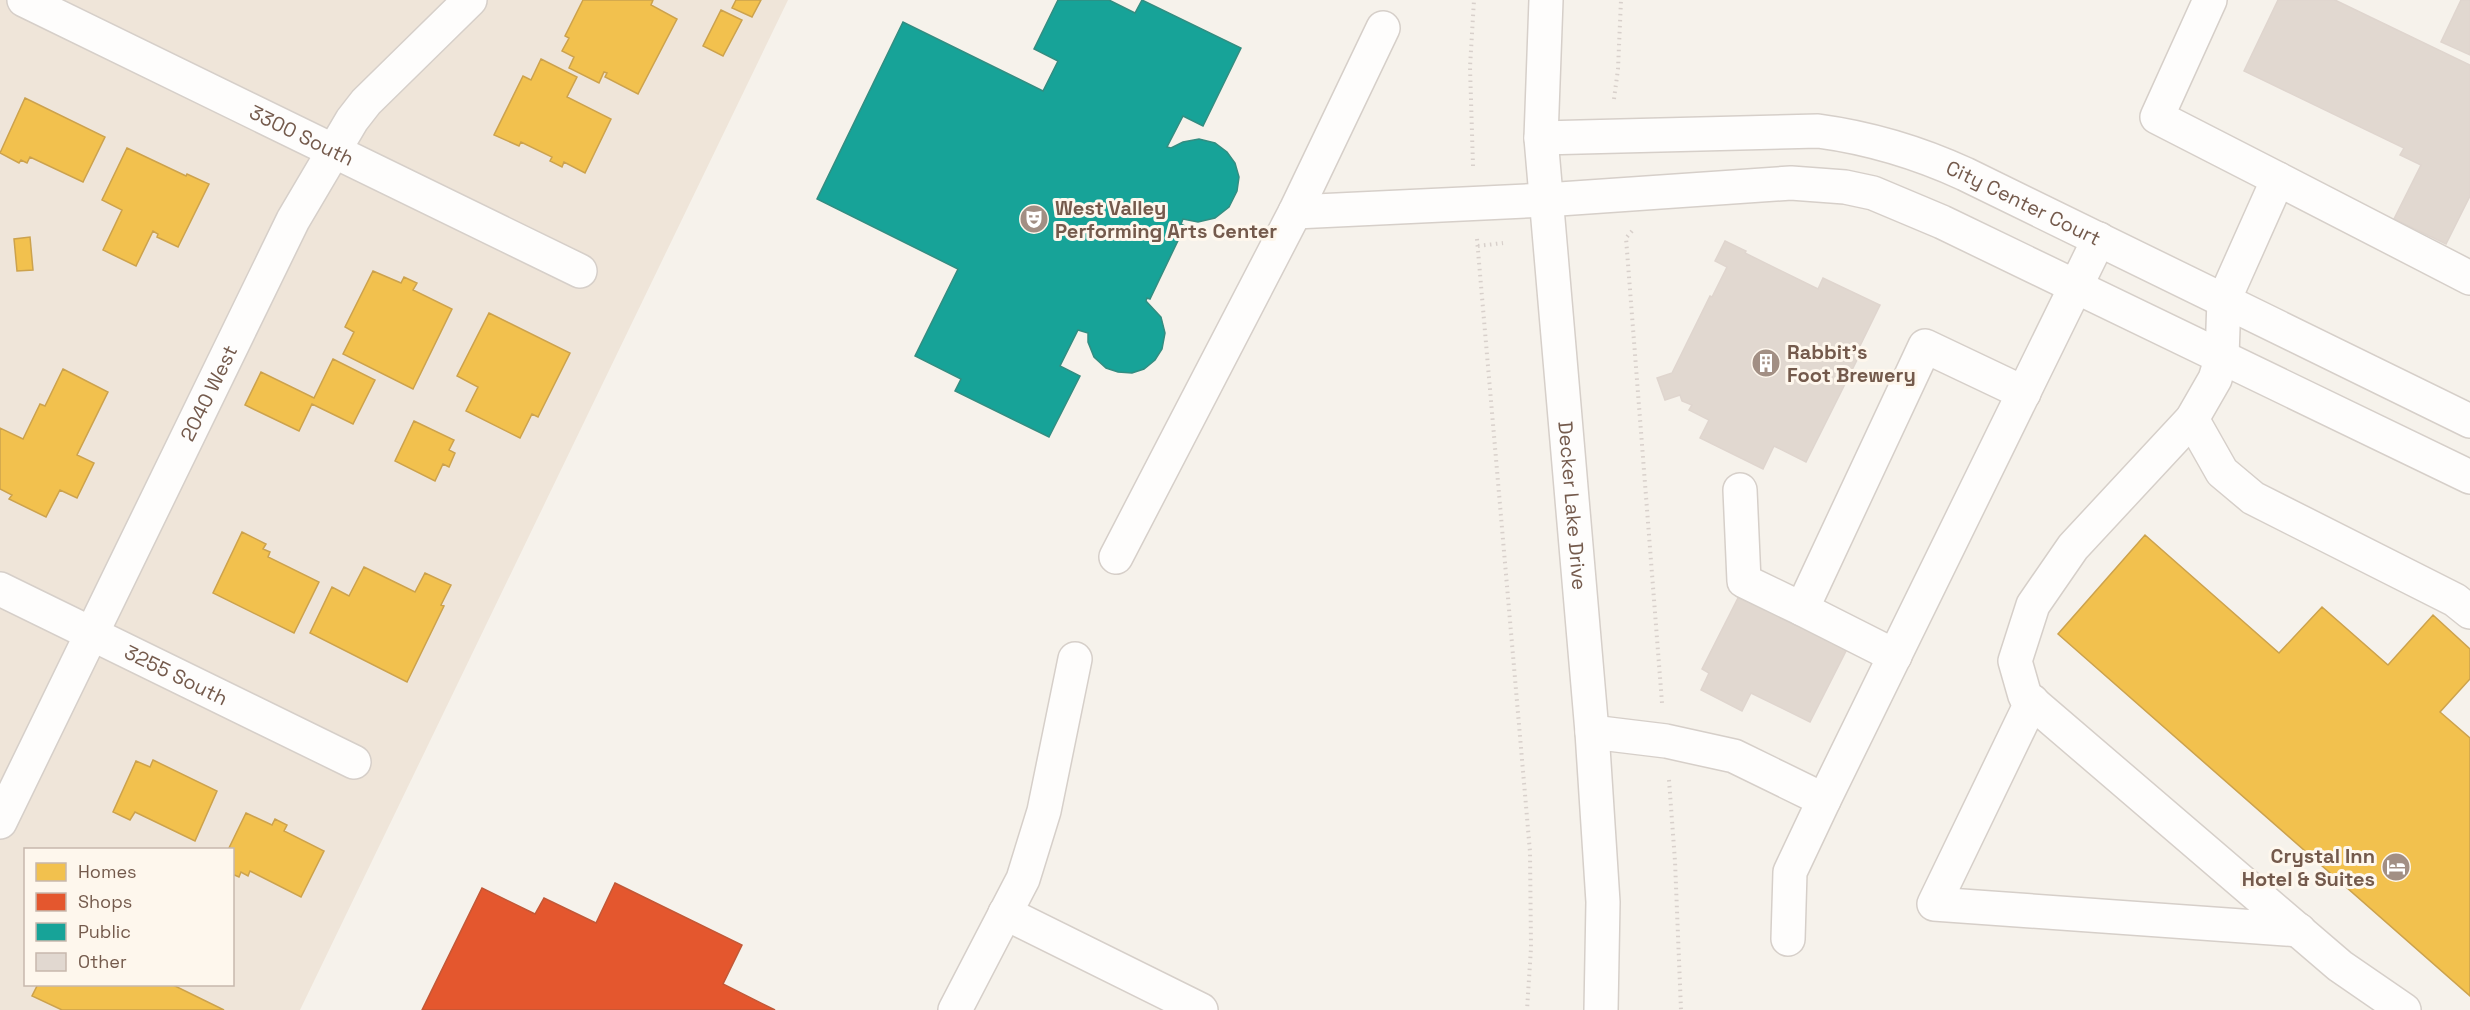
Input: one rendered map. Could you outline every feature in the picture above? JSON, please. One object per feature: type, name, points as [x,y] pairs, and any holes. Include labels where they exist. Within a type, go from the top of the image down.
[{"type":"street","name":"3300 South","points":[[24,0],[580,271]]},
{"type":"street","name":"2040 West","points":[[0,822],[293,220],[352,120],[366,102],[470,0]]},
{"type":"street","name":"Decker Lake Drive","points":[[1546,0],[1541,138],[1592,732],[1603,902],[1601,1010]]},
{"type":"street","points":[[2210,0],[2157,117],[2470,278]]},
{"type":"street","points":[[1116,557],[1295,212],[1383,28]]},
{"type":"street","name":"City Center Court","points":[[1541,138],[1818,131],[1859,137],[1900,148],[1965,174],[2470,422]]},
{"type":"street","points":[[1942,222],[1965,174]]},
{"type":"street","points":[[2278,179],[2224,300],[2222,356],[2215,379],[2192,419],[2073,547],[2032,604],[2015,661],[2025,696],[2340,966],[2404,1010]]},
{"type":"street","points":[[1295,212],[1545,200],[1791,183],[1845,187],[1873,194],[1942,222],[2470,477]]},
{"type":"street","points":[[1788,939],[1790,872],[2099,239]]},
{"type":"street","points":[[1802,609],[1925,346],[2024,393]]},
{"type":"street","points":[[2192,419],[2222,472],[2253,498],[2455,600],[2470,612]]},
{"type":"street","points":[[1740,490],[1744,581],[1895,656]]},
{"type":"street","name":"3255 South","points":[[0,589],[354,762]]},
{"type":"street","points":[[955,1010],[1023,879],[1044,811],[1076,659]]},
{"type":"street","points":[[2032,701],[1934,904],[2299,930]]},
{"type":"street","points":[[1592,732],[1666,741],[1734,756],[1824,800]]},
{"type":"street","points":[[1005,913],[1201,1010]]},
{"type":"path","points":[[1473,162],[1470,67],[1474,0]]},
{"type":"path","points":[[1614,98],[1618,69],[1621,0]]},
{"type":"path","points":[[1632,231],[1626,238],[1675,861],[1681,1010]]},
{"type":"path","points":[[1477,235],[1530,852],[1531,948],[1527,1010]]},
{"type":"path","points":[[1478,246],[1496,243]]},
{"type":"shaded area","points":[[0,0],[788,0],[300,1010],[0,1010]]},
{"type":"building: Homes","points":[[583,0],[653,0],[651,5],[677,19],[638,94],[605,77],[607,73],[604,72],[599,83],[569,68],[574,57],[562,51],[569,38],[565,36]]},
{"type":"building: Homes","points":[[736,0],[761,0],[752,17],[732,8]]},
{"type":"building: Homes","points":[[721,10],[742,20],[723,56],[703,46]]},
{"type":"building: Homes","points":[[541,59],[577,77],[567,97],[611,119],[585,173],[564,162],[562,167],[550,161],[552,157],[521,142],[519,146],[494,135],[523,76],[531,80]]},
{"type":"building: Homes","points":[[25,98],[105,137],[83,182],[30,157],[27,163],[21,160],[19,163],[0,153]]},
{"type":"building: Homes","points":[[127,148],[186,176],[187,174],[209,184],[178,247],[157,237],[158,234],[153,231],[136,266],[103,250],[122,210],[102,200]]},
{"type":"building: Homes","points":[[30,237],[33,270],[17,271],[14,239]]},
{"type":"building: Homes","points":[[373,271],[401,283],[404,277],[417,283],[413,290],[452,309],[413,389],[343,354],[354,332],[345,327]]},
{"type":"building: Homes","points":[[489,313],[570,353],[538,417],[532,414],[520,438],[466,411],[478,387],[457,376]]},
{"type":"building: Homes","points":[[333,359],[375,380],[353,424],[312,404],[299,431],[245,405],[261,372],[314,398]]},
{"type":"building: Homes","points":[[63,369],[108,392],[77,455],[94,463],[77,498],[60,490],[46,517],[9,499],[12,495],[0,489],[0,428],[23,439],[40,404],[45,406]]},
{"type":"building: Homes","points":[[414,421],[454,440],[449,450],[455,453],[449,467],[443,464],[435,481],[395,461]]},
{"type":"building: Homes","points":[[242,532],[266,544],[263,549],[270,552],[268,557],[319,582],[294,633],[213,593]]},
{"type":"building: Homes","name":"Crystal Inn Hotel & Suites","points":[[2145,535],[2279,653],[2322,607],[2388,665],[2433,615],[2470,649],[2470,679],[2440,712],[2470,738],[2470,996],[2058,634]]},
{"type":"building: Homes","points":[[364,567],[415,592],[425,573],[451,585],[441,605],[444,606],[407,682],[310,633],[332,587],[349,596]]},
{"type":"building: Homes","points":[[153,760],[217,791],[195,841],[135,812],[130,820],[113,812],[136,761],[150,767]]},
{"type":"building: Homes","points":[[246,813],[272,825],[275,819],[287,825],[284,831],[324,851],[301,897],[250,871],[248,876],[241,872],[239,877],[234,875],[234,848],[229,848]]},
{"type":"building: Homes","points":[[37,986],[175,986],[224,1010],[62,1010],[32,996]]},
{"type":"building: Shops","points":[[615,883],[742,945],[723,984],[775,1010],[422,1010],[482,888],[535,914],[544,898],[596,923]]},
{"type":"building: Public","name":"West Valley Performing Arts Center","points":[[1058,0],[1109,0],[1135,13],[1142,0],[1241,48],[1203,126],[1183,116],[1167,147],[1171,148],[1183,142],[1199,139],[1215,143],[1227,152],[1235,163],[1239,177],[1237,191],[1229,207],[1215,218],[1198,222],[1183,219],[1181,224],[1185,226],[1150,299],[1147,298],[1146,301],[1161,317],[1165,333],[1162,349],[1155,360],[1144,369],[1132,373],[1106,368],[1094,357],[1088,342],[1088,333],[1078,330],[1060,366],[1080,376],[1049,437],[955,391],[961,379],[915,356],[958,269],[817,199],[903,22],[1043,91],[1058,61],[1034,49]]},
{"type":"building: Other","points":[[2278,0],[2335,0],[2470,65],[2470,196],[2446,244],[2394,219],[2421,165],[2400,155],[2404,148],[2244,71]]},
{"type":"building: Other","points":[[2461,0],[2470,0],[2470,55],[2441,42]]},
{"type":"building: Other","name":"Rabbit's Foot Brewery","points":[[1725,241],[1818,289],[1823,278],[1880,305],[1858,350],[1861,352],[1806,462],[1774,446],[1763,469],[1700,438],[1709,420],[1689,410],[1692,405],[1682,401],[1680,395],[1665,400],[1657,378],[1672,373],[1727,267],[1715,261]]},
{"type":"building: Other","points":[[1739,596],[1847,649],[1810,722],[1751,693],[1742,711],[1701,690],[1709,673],[1702,669]]},
{"type":"place","name":"West Valley Performing Arts Center","points":[[1034,219]]},
{"type":"place","name":"Rabbit's Foot Brewery","points":[[1766,363]]},
{"type":"place","name":"Crystal Inn Hotel & Suites","points":[[2396,867]]}]
